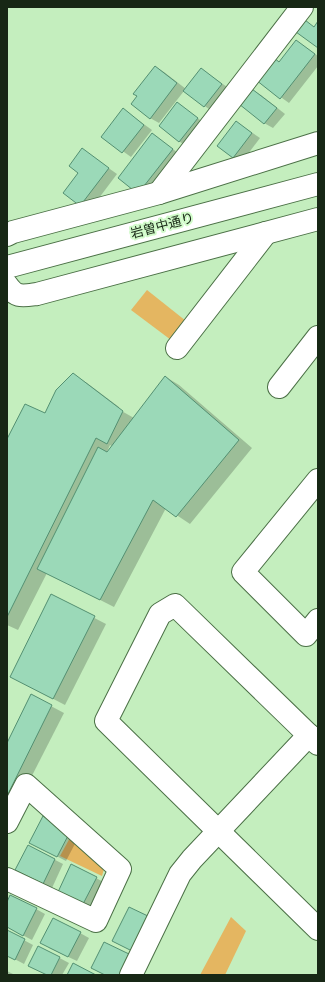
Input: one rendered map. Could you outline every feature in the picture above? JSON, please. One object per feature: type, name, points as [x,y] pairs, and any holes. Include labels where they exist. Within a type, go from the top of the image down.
[{"type":"street","points":[[159,193],[302,7]]},
{"type":"street","points":[[7,235],[13,232],[159,193],[315,141]]},
{"type":"street","name":"岩曽中通り","points":[[7,266],[318,184]]},
{"type":"street","points":[[7,285],[16,295],[25,296],[37,294],[318,219]]},
{"type":"street","points":[[177,348],[266,233]]},
{"type":"street","points":[[278,387],[318,337]]},
{"type":"street","points":[[318,480],[243,572],[306,635],[318,620]]},
{"type":"street","points":[[131,975],[180,874],[218,831],[314,739],[175,605],[160,614],[106,721],[218,831],[318,928]]},
{"type":"street","points":[[7,822],[26,785],[120,869],[96,920],[7,879]]},
{"type":"shaded area","points":[[147,290],[186,321],[171,340],[131,310]]},
{"type":"shaded area","points":[[71,836],[104,869],[102,876],[60,856]]},
{"type":"shaded area","points":[[231,917],[246,931],[225,975],[200,975]]},
{"type":"building","points":[[305,20],[314,27],[318,21],[318,48],[296,32]]},
{"type":"building","points":[[296,40],[315,54],[280,99],[256,80],[273,57],[279,62]]},
{"type":"building","points":[[155,66],[177,83],[150,119],[131,104],[137,96],[133,94]]},
{"type":"building","points":[[201,68],[222,84],[204,107],[183,91]]},
{"type":"building","points":[[252,89],[277,108],[264,124],[239,104]]},
{"type":"building","points":[[177,102],[198,118],[179,142],[159,126]]},
{"type":"building","points":[[123,108],[144,125],[122,153],[101,137]]},
{"type":"building","points":[[236,121],[252,133],[233,158],[217,146]]},
{"type":"building","points":[[152,133],[173,149],[144,186],[133,190],[118,178]]},
{"type":"building","points":[[82,148],[109,168],[80,206],[63,193],[78,173],[69,166]]},
{"type":"building","points":[[73,373],[123,411],[107,444],[96,438],[7,617],[7,439],[25,404],[45,413],[56,390]]},
{"type":"building","points":[[165,376],[239,440],[176,517],[153,500],[100,600],[37,569],[98,447],[107,452]]},
{"type":"building","points":[[51,594],[95,616],[53,699],[10,677]]},
{"type":"building","points":[[31,694],[52,705],[7,796],[7,743]]},
{"type":"building","points":[[43,816],[71,830],[57,857],[29,843]]},
{"type":"building","points":[[28,845],[55,859],[43,884],[15,870]]},
{"type":"building","points":[[71,864],[97,877],[83,904],[58,892]]},
{"type":"building","points":[[10,895],[37,908],[23,936],[7,927],[7,902]]},
{"type":"building","points":[[129,907],[150,917],[132,951],[112,941]]},
{"type":"building","points":[[53,918],[81,932],[68,957],[40,943]]},
{"type":"building","points":[[7,930],[25,939],[15,960],[7,956]]},
{"type":"building","points":[[104,942],[129,954],[119,975],[105,975],[91,968]]},
{"type":"building","points":[[38,946],[60,957],[51,975],[47,975],[28,966]]},
{"type":"building","points":[[73,963],[96,975],[67,975]]}]
